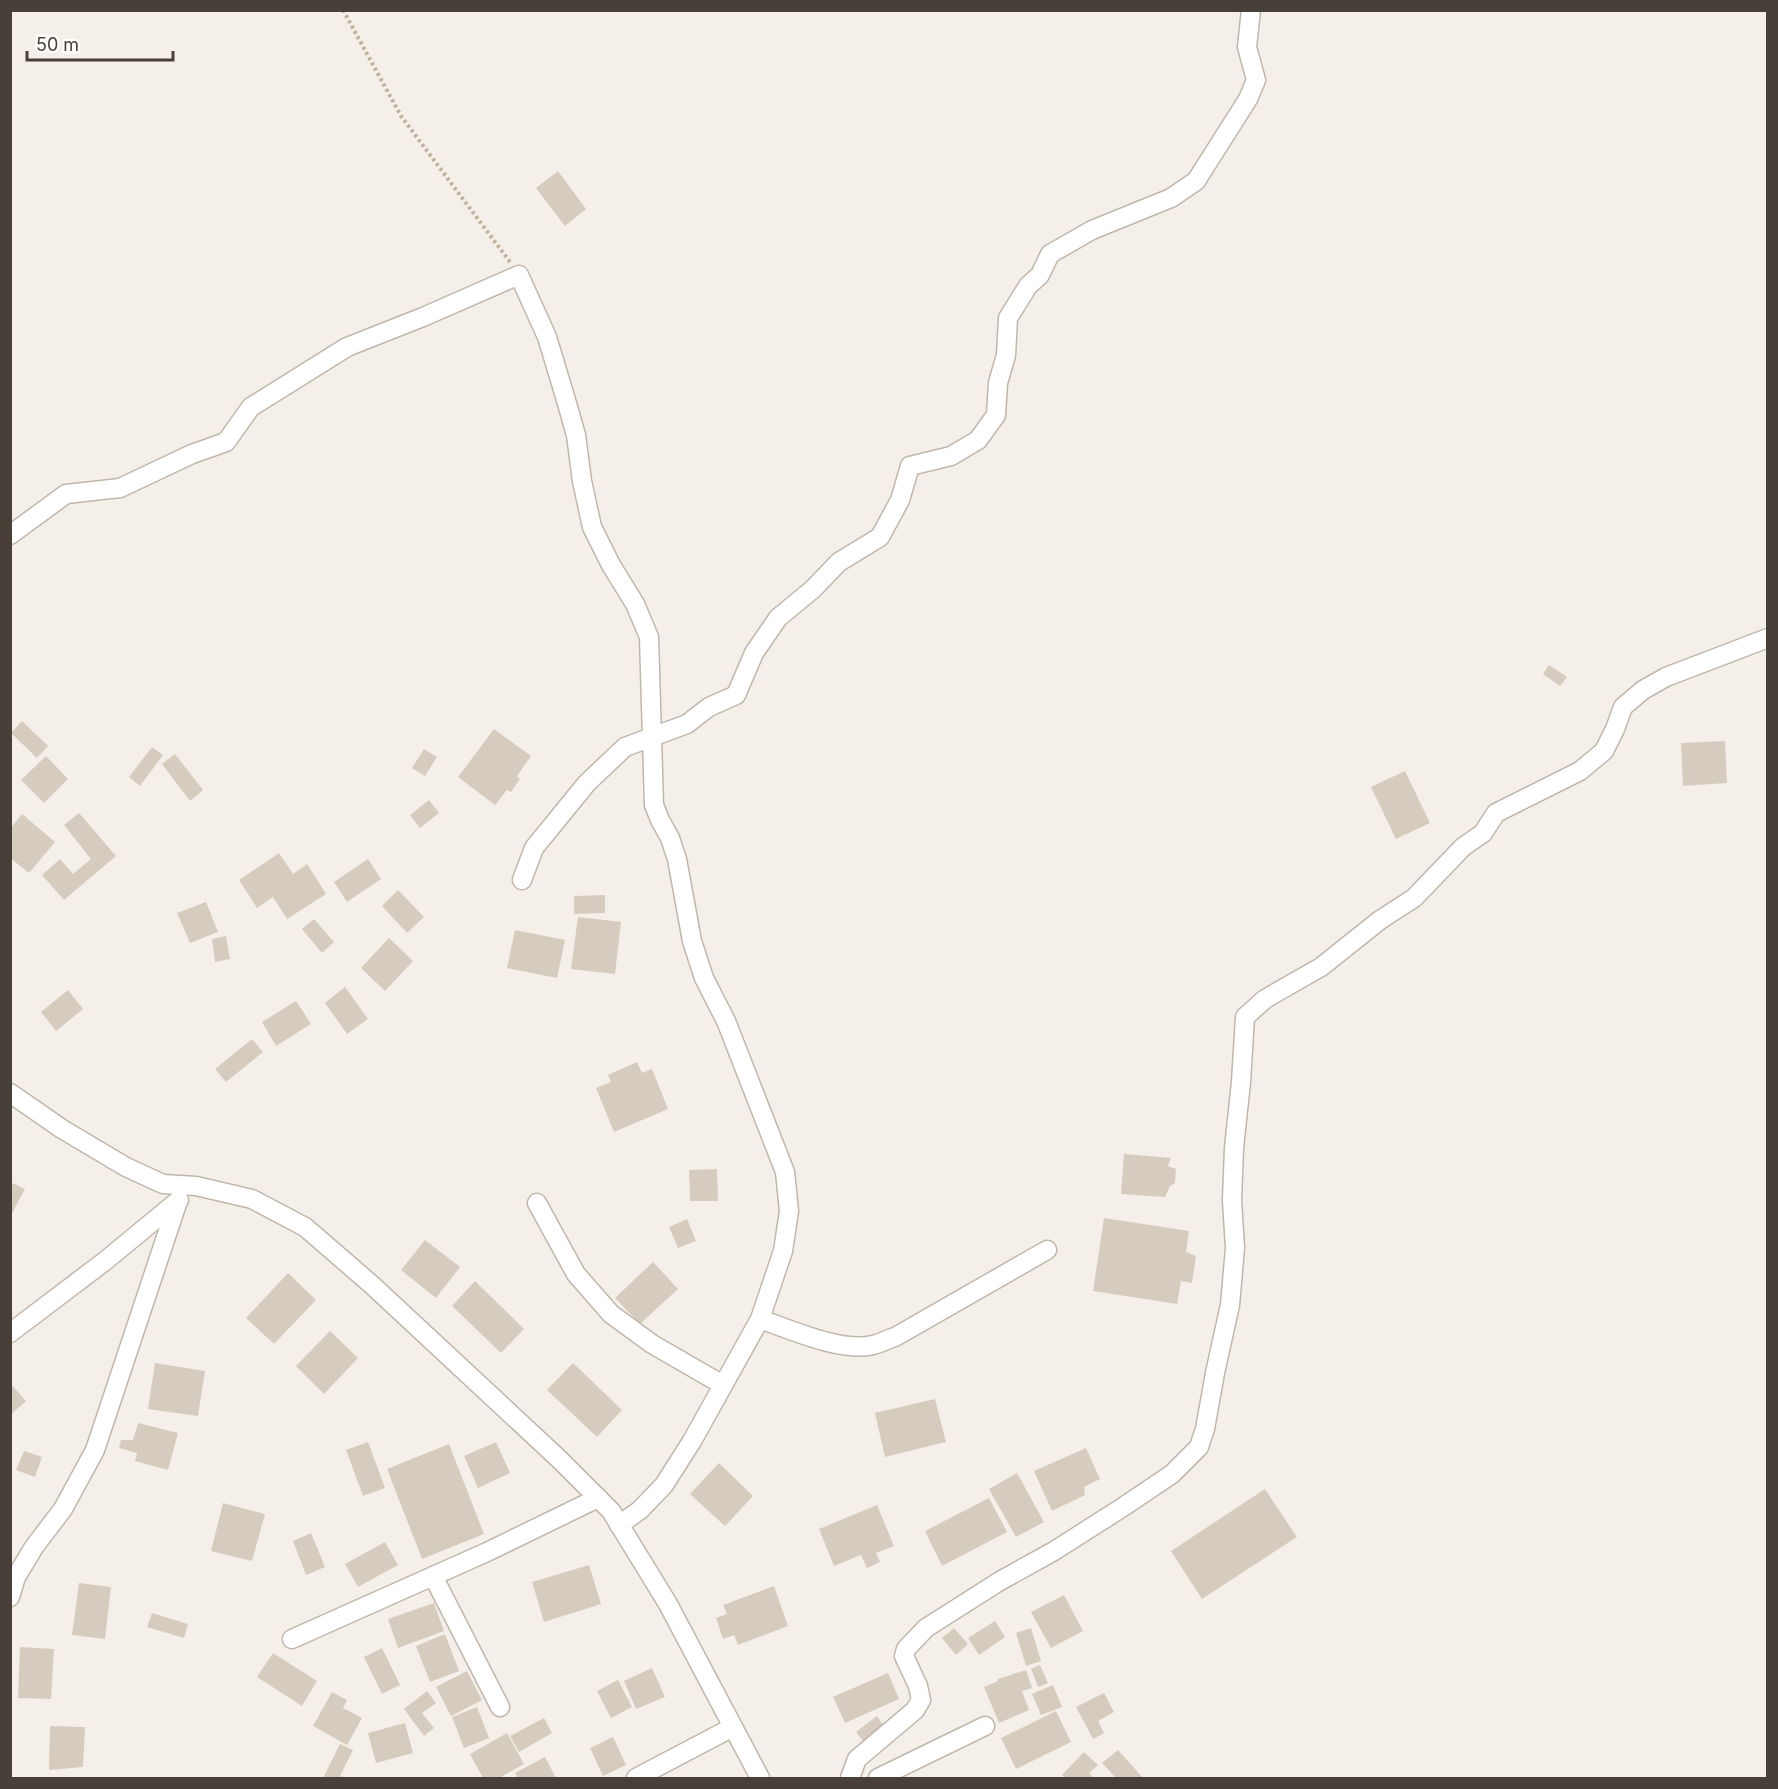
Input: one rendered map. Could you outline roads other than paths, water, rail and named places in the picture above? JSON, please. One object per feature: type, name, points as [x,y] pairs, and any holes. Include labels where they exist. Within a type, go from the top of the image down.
[{"type":"street","points":[[522,880],[534,848],[587,783],[625,747],[687,724],[709,706],[736,695],[754,653],[778,618],[813,590],[839,562],[880,537],[900,500],[910,466],[951,456],[978,440],[996,415],[998,383],[1006,355],[1008,318],[1028,286],[1040,275],[1050,254],[1092,230],[1171,198],[1196,181],[1248,99],[1256,80],[1247,47],[1251,10]]},
{"type":"street","points":[[10,535],[66,494],[120,488],[192,454],[226,442],[251,407],[347,347],[423,317],[519,274],[547,337],[566,400],[576,435],[582,481],[592,527],[611,565],[635,604],[649,637],[654,805],[677,859],[692,941],[704,978],[726,1021],[785,1172],[789,1211],[783,1251],[760,1319],[664,1485],[640,1510],[619,1525]]},
{"type":"street","points":[[850,1779],[857,1759],[915,1710],[921,1700],[918,1686],[904,1656],[913,1640],[926,1628],[952,1611],[1054,1551],[1172,1474],[1199,1447],[1205,1429],[1230,1305],[1235,1248],[1232,1200],[1234,1148],[1245,1017],[1265,999],[1321,967],[1380,920],[1414,898],[1463,847],[1484,833],[1496,813],[1580,771],[1604,751],[1623,707],[1643,690],[1666,677],[1767,638]]},
{"type":"street","points":[[10,1093],[62,1129],[126,1167],[163,1184],[196,1186],[252,1199],[305,1227],[372,1285],[560,1459],[610,1511],[668,1604],[760,1779]]},
{"type":"street","points":[[10,1333],[105,1261],[196,1186]]},
{"type":"street","points":[[10,1597],[16,1577],[34,1547],[63,1509],[95,1450],[178,1201]]},
{"type":"street","points":[[537,1203],[576,1275],[611,1314],[652,1344],[712,1381],[723,1385]]},
{"type":"street","points":[[760,1319],[823,1341],[871,1346],[895,1337],[1047,1250]]},
{"type":"street","points":[[292,1639],[598,1498]]},
{"type":"street","points":[[433,1576],[500,1707]]},
{"type":"street","points":[[878,1779],[985,1726]]},
{"type":"street","points":[[636,1779],[732,1727]]}]
